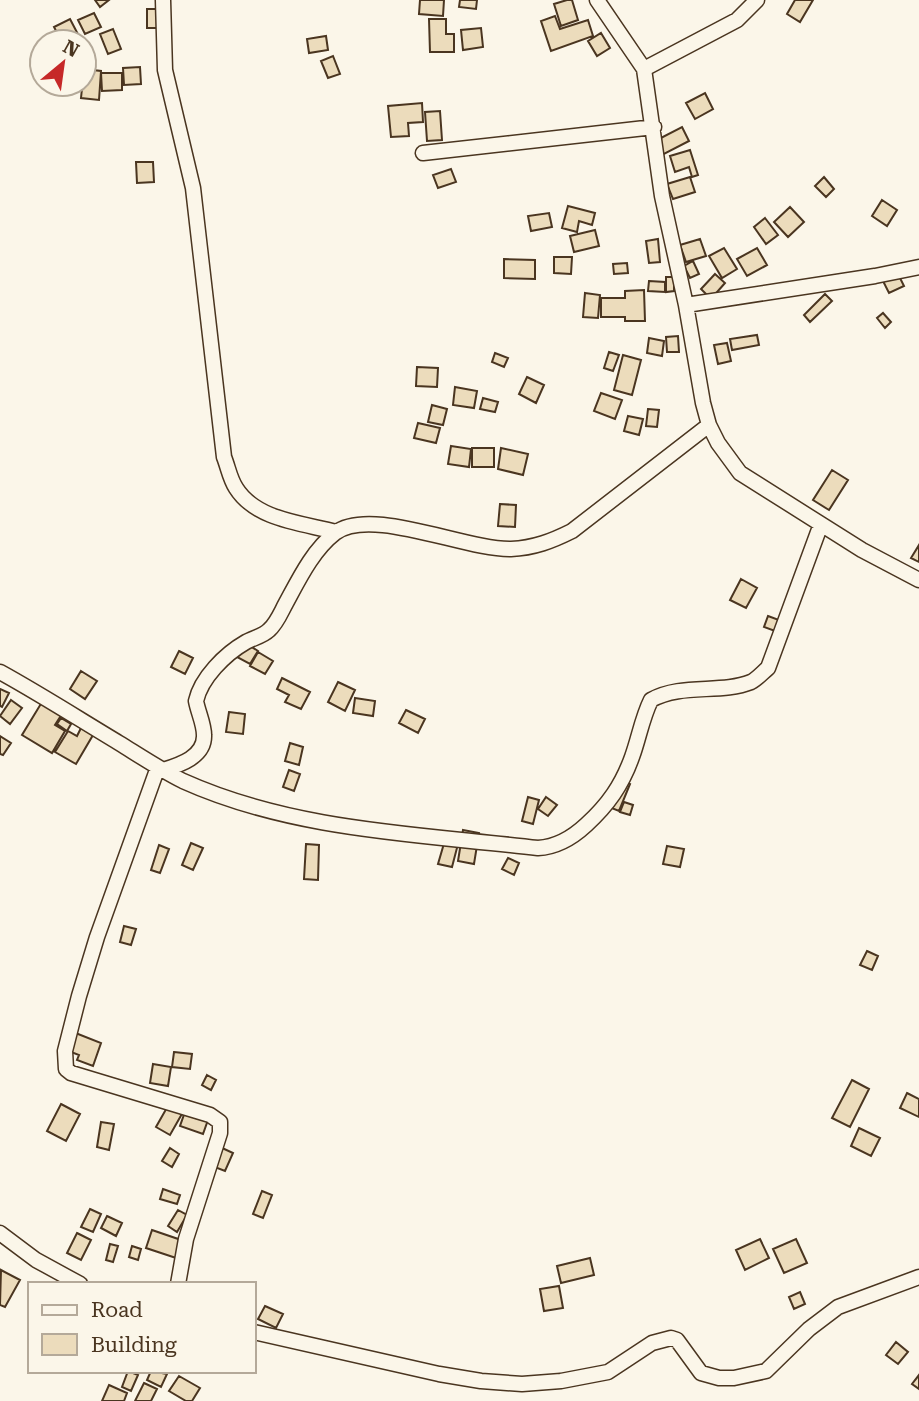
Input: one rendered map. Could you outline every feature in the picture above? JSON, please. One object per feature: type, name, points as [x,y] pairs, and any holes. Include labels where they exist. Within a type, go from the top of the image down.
[{"type":"street","points":[[163,0],[165,70],[193,188],[224,457],[234,486],[248,504],[270,515],[336,532]]},
{"type":"street","points":[[597,0],[645,69],[662,197],[709,425],[718,443],[740,472],[862,550],[919,580]]},
{"type":"street","points":[[645,69],[737,20],[757,0]]},
{"type":"street","points":[[423,153],[654,127]]},
{"type":"street","points":[[686,305],[919,267]]},
{"type":"street","points":[[160,769],[178,765],[200,750],[205,734],[196,701],[208,675],[233,651],[269,631],[315,555],[336,532],[365,524],[400,527],[486,547],[509,549],[549,543],[572,531],[709,425]]},
{"type":"street","points":[[0,672],[160,769],[219,796],[288,817],[325,824],[551,848],[581,829],[604,807],[620,786],[651,700],[661,694],[751,682],[768,668],[821,524]]},
{"type":"street","points":[[160,769],[97,937],[71,1026],[64,1062],[71,1073],[210,1115],[220,1122],[220,1133],[186,1239],[177,1282]]},
{"type":"street","points":[[0,1233],[36,1260],[76,1282]]},
{"type":"street","points":[[256,1332],[439,1374],[522,1384],[561,1381],[608,1372],[652,1343],[671,1338],[677,1339],[701,1373],[719,1378],[734,1378],[766,1371],[808,1329],[838,1307],[919,1277]]},
{"type":"building","points":[[95,0],[109,0],[100,7]]},
{"type":"building","points":[[420,0],[444,0],[443,16],[419,14]]},
{"type":"building","points":[[460,0],[477,0],[476,9],[459,7]]},
{"type":"building","points":[[572,0],[578,20],[561,26],[554,4]]},
{"type":"building","points":[[795,0],[813,0],[800,22],[787,14]]},
{"type":"building","points":[[147,9],[165,9],[165,28],[147,28]]},
{"type":"building","points":[[94,13],[101,27],[82,28],[78,20]]},
{"type":"building","points":[[555,16],[560,29],[588,20],[593,36],[551,51],[541,21]]},
{"type":"building","points":[[70,19],[75,28],[55,28]]},
{"type":"building","points":[[429,19],[446,19],[446,34],[454,34],[454,52],[430,52]]},
{"type":"building","points":[[481,28],[483,47],[463,50],[461,30]]},
{"type":"building","points":[[113,29],[121,49],[108,54],[100,34]]},
{"type":"building","points":[[601,33],[610,48],[597,56],[588,41]]},
{"type":"building","points":[[326,36],[328,50],[309,53],[307,39]]},
{"type":"building","points":[[333,56],[340,74],[328,78],[321,61]]},
{"type":"building","points":[[140,67],[141,84],[124,85],[123,68]]},
{"type":"building","points":[[98,71],[101,71],[99,100],[81,98],[98,98]]},
{"type":"building","points":[[101,73],[122,73],[122,90],[102,91]]},
{"type":"building","points":[[705,93],[713,109],[695,119],[686,103]]},
{"type":"building","points":[[422,103],[423,122],[408,123],[409,136],[391,137],[388,106]]},
{"type":"building","points":[[440,111],[442,140],[427,141],[425,112]]},
{"type":"building","points":[[682,127],[689,141],[662,155],[655,141]]},
{"type":"building","points":[[690,150],[698,175],[692,177],[689,167],[675,172],[670,156]]},
{"type":"building","points":[[136,162],[153,162],[154,182],[137,183]]},
{"type":"building","points":[[451,169],[456,182],[438,188],[433,175]]},
{"type":"building","points":[[690,177],[695,192],[673,199],[667,184]]},
{"type":"building","points":[[824,177],[834,189],[826,197],[815,186]]},
{"type":"building","points":[[882,200],[897,210],[887,226],[872,216]]},
{"type":"building","points":[[568,206],[595,213],[592,225],[579,221],[577,232],[562,228]]},
{"type":"building","points":[[790,207],[804,222],[788,237],[774,222]]},
{"type":"building","points":[[549,213],[552,227],[531,231],[528,216]]},
{"type":"building","points":[[765,218],[778,235],[766,244],[754,227]]},
{"type":"building","points":[[595,230],[599,246],[574,252],[570,236]]},
{"type":"building","points":[[658,239],[660,262],[649,263],[646,241]]},
{"type":"building","points":[[700,239],[706,256],[686,262],[680,245]]},
{"type":"building","points":[[724,248],[737,269],[722,278],[709,256]]},
{"type":"building","points":[[757,248],[767,265],[747,276],[737,259]]},
{"type":"building","points":[[554,257],[572,257],[571,274],[554,273]]},
{"type":"building","points":[[504,259],[535,260],[535,279],[504,278]]},
{"type":"building","points":[[693,261],[699,274],[690,278],[684,266]]},
{"type":"building","points":[[627,263],[628,273],[614,274],[613,264]]},
{"type":"building","points":[[715,274],[725,283],[711,299],[701,289]]},
{"type":"building","points":[[898,274],[904,286],[889,293],[883,281]]},
{"type":"building","points":[[666,277],[674,277],[674,291],[666,292]]},
{"type":"building","points":[[649,281],[665,282],[665,292],[648,291]]},
{"type":"building","points":[[644,290],[645,321],[625,321],[625,317],[601,317],[601,298],[625,298],[625,291]]},
{"type":"building","points":[[585,293],[600,295],[598,318],[583,317]]},
{"type":"building","points":[[825,294],[832,301],[810,322],[804,315]]},
{"type":"building","points":[[883,313],[891,322],[885,328],[877,318]]},
{"type":"building","points":[[757,335],[759,345],[732,350],[730,339]]},
{"type":"building","points":[[678,336],[679,352],[667,352],[666,337]]},
{"type":"building","points":[[649,338],[664,341],[662,356],[647,353]]},
{"type":"building","points":[[727,343],[731,361],[718,364],[714,345]]},
{"type":"building","points":[[609,352],[619,355],[613,371],[604,368]]},
{"type":"building","points":[[495,353],[508,358],[504,367],[492,362]]},
{"type":"building","points":[[623,355],[641,360],[632,395],[614,390]]},
{"type":"building","points":[[417,367],[438,368],[437,387],[416,386]]},
{"type":"building","points":[[527,377],[544,385],[536,403],[519,394]]},
{"type":"building","points":[[455,387],[477,391],[474,408],[453,405]]},
{"type":"building","points":[[601,393],[622,400],[615,419],[594,411]]},
{"type":"building","points":[[483,398],[498,402],[495,412],[480,409]]},
{"type":"building","points":[[432,405],[447,409],[443,425],[428,422]]},
{"type":"building","points":[[648,409],[659,410],[657,427],[646,426]]},
{"type":"building","points":[[628,416],[643,419],[639,435],[624,431]]},
{"type":"building","points":[[418,423],[440,428],[436,443],[414,438]]},
{"type":"building","points":[[451,446],[471,449],[469,467],[448,464]]},
{"type":"building","points":[[472,448],[494,448],[494,467],[472,467]]},
{"type":"building","points":[[501,448],[528,454],[523,475],[498,469]]},
{"type":"building","points":[[832,470],[848,480],[829,510],[813,500]]},
{"type":"building","points":[[500,504],[516,505],[515,527],[498,526]]},
{"type":"building","points":[[919,545],[919,562],[911,558]]},
{"type":"building","points":[[741,579],[757,588],[746,608],[730,600]]},
{"type":"building","points":[[768,616],[779,620],[775,631],[764,627]]},
{"type":"building","points":[[244,642],[258,651],[250,664],[235,656]]},
{"type":"building","points":[[179,651],[193,658],[185,674],[171,667]]},
{"type":"building","points":[[258,652],[273,661],[265,674],[250,666]]},
{"type":"building","points":[[81,671],[97,681],[85,699],[70,689]]},
{"type":"building","points":[[282,678],[310,692],[301,709],[285,702],[289,695],[277,689]]},
{"type":"building","points":[[338,682],[355,690],[345,711],[328,702]]},
{"type":"building","points":[[0,689],[9,693],[2,707],[0,706]]},
{"type":"building","points":[[355,698],[375,701],[373,716],[353,713]]},
{"type":"building","points":[[11,700],[22,708],[10,724],[0,716]]},
{"type":"building","points":[[42,702],[62,714],[55,725],[65,731],[52,753],[22,735]]},
{"type":"building","points":[[406,710],[425,719],[418,733],[399,723]]},
{"type":"building","points":[[229,712],[245,714],[243,734],[226,732]]},
{"type":"building","points":[[61,718],[71,724],[67,731],[57,724]]},
{"type":"building","points":[[81,728],[93,735],[76,764],[55,752],[68,731],[77,736]]},
{"type":"building","points":[[0,736],[11,743],[3,755],[0,754]]},
{"type":"building","points":[[290,743],[303,747],[299,765],[285,761]]},
{"type":"building","points":[[289,770],[300,774],[294,791],[283,787]]},
{"type":"building","points":[[619,780],[630,784],[619,811],[609,807]]},
{"type":"building","points":[[528,797],[539,800],[533,824],[522,821]]},
{"type":"building","points":[[546,797],[557,805],[548,816],[538,809]]},
{"type":"building","points":[[624,802],[633,805],[630,815],[620,812]]},
{"type":"building","points":[[463,830],[479,833],[474,864],[458,861]]},
{"type":"building","points":[[445,840],[458,844],[452,867],[438,864]]},
{"type":"building","points":[[191,843],[203,848],[193,870],[182,865]]},
{"type":"building","points":[[306,844],[319,845],[318,880],[304,879]]},
{"type":"building","points":[[159,845],[169,849],[160,873],[151,870]]},
{"type":"building","points":[[667,846],[684,849],[680,867],[663,864]]},
{"type":"building","points":[[508,858],[519,863],[514,875],[502,869]]},
{"type":"building","points":[[124,926],[136,929],[131,945],[120,942]]},
{"type":"building","points":[[867,951],[878,956],[872,970],[860,965]]},
{"type":"building","points":[[73,1032],[101,1043],[93,1066],[77,1060],[79,1055],[66,1050]]},
{"type":"building","points":[[174,1052],[192,1054],[190,1069],[172,1067]]},
{"type":"building","points":[[153,1064],[171,1067],[168,1086],[150,1083]]},
{"type":"building","points":[[207,1075],[216,1080],[211,1090],[202,1085]]},
{"type":"building","points":[[852,1080],[869,1089],[850,1127],[832,1118]]},
{"type":"building","points":[[907,1093],[919,1099],[919,1117],[900,1108]]},
{"type":"building","points":[[61,1104],[80,1114],[66,1141],[47,1131]]},
{"type":"building","points":[[169,1104],[183,1112],[170,1135],[156,1127]]},
{"type":"building","points":[[186,1109],[209,1117],[203,1134],[180,1126]]},
{"type":"building","points":[[101,1122],[114,1124],[109,1150],[97,1147]]},
{"type":"building","points":[[859,1128],[880,1138],[871,1156],[851,1146]]},
{"type":"building","points":[[220,1147],[233,1153],[225,1171],[212,1166]]},
{"type":"building","points":[[170,1148],[179,1154],[172,1167],[162,1161]]},
{"type":"building","points":[[163,1189],[180,1195],[177,1204],[160,1199]]},
{"type":"building","points":[[262,1191],[272,1195],[263,1218],[253,1214]]},
{"type":"building","points":[[90,1209],[101,1214],[93,1232],[81,1227]]},
{"type":"building","points":[[178,1210],[187,1215],[177,1232],[168,1226]]},
{"type":"building","points":[[107,1216],[122,1223],[116,1236],[101,1228]]},
{"type":"building","points":[[152,1230],[184,1241],[179,1259],[146,1248]]},
{"type":"building","points":[[77,1233],[91,1240],[81,1260],[67,1253]]},
{"type":"building","points":[[760,1239],[769,1258],[745,1270],[736,1250]]},
{"type":"building","points":[[796,1239],[807,1263],[784,1273],[773,1249]]},
{"type":"building","points":[[110,1244],[118,1246],[113,1262],[106,1260]]},
{"type":"building","points":[[132,1246],[141,1249],[138,1260],[129,1257]]},
{"type":"building","points":[[590,1258],[594,1275],[561,1283],[557,1266]]},
{"type":"building","points":[[1,1270],[20,1280],[5,1307],[0,1305]]},
{"type":"building","points":[[559,1286],[563,1308],[544,1311],[540,1289]]},
{"type":"building","points":[[800,1292],[805,1304],[794,1309],[789,1297]]},
{"type":"building","points":[[265,1306],[283,1314],[276,1328],[258,1319]]},
{"type":"building","points":[[896,1342],[908,1352],[898,1364],[886,1355]]},
{"type":"building","points":[[127,1373],[138,1375],[131,1391],[122,1387]]},
{"type":"building","points":[[150,1373],[167,1374],[161,1387],[147,1380]]},
{"type":"building","points":[[919,1375],[919,1389],[912,1384]]},
{"type":"building","points":[[179,1376],[200,1388],[192,1401],[186,1401],[169,1391]]},
{"type":"building","points":[[144,1383],[157,1389],[151,1401],[135,1401]]},
{"type":"building","points":[[109,1385],[127,1393],[124,1401],[102,1401]]}]
